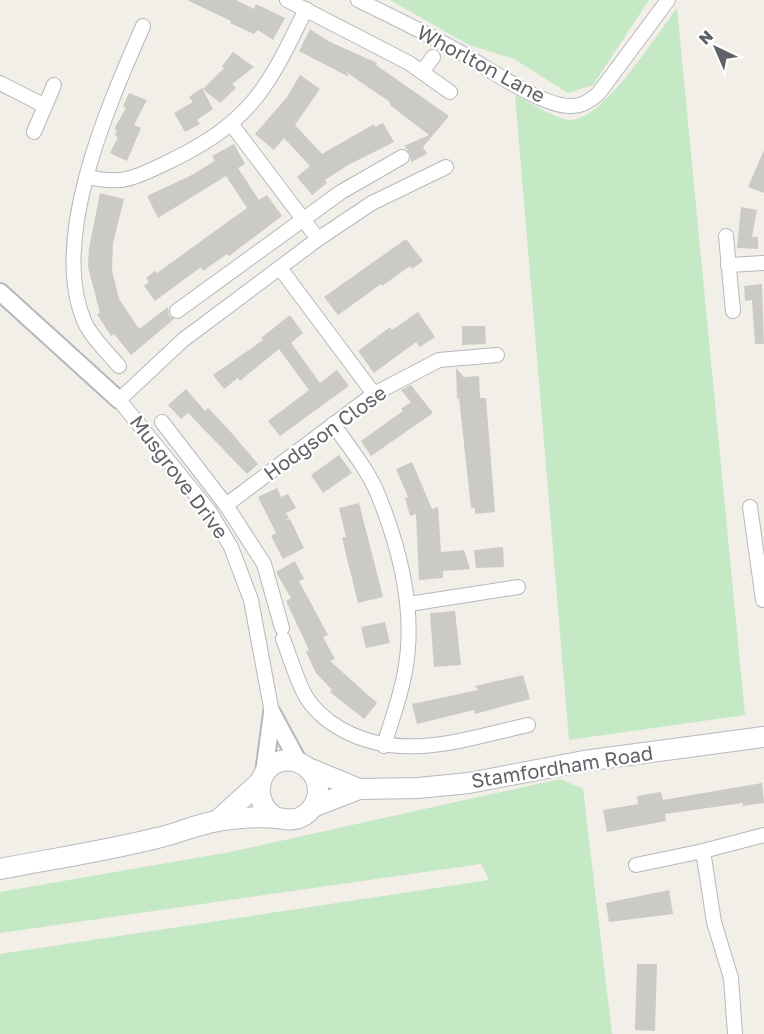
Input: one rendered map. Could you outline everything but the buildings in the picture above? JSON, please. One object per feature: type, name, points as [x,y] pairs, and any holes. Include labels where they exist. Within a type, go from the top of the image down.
[{"type":"main road","name":"Stamfordham Road","points":[[0,869],[158,838],[217,821],[297,819],[313,807],[359,789],[418,788],[469,783],[584,761],[764,737]]},
{"type":"main road","name":"Stamfordham Road","points":[[217,821],[235,807],[262,777],[280,762],[303,765],[359,789]]},
{"type":"main road","points":[[303,765],[318,784],[317,798],[313,807]]},
{"type":"main road","points":[[262,777],[259,796],[262,805],[277,818]]},
{"type":"street","points":[[287,0],[409,63],[450,92]]},
{"type":"street","name":"Whorlton Lane","points":[[358,0],[531,92],[552,102],[569,106],[583,104],[598,94],[668,0]]},
{"type":"street","points":[[88,177],[118,182],[135,178],[185,154],[232,125],[258,97],[276,71],[306,9]]},
{"type":"street","points":[[119,366],[86,324],[73,286],[73,246],[102,119],[143,26]]},
{"type":"street","points":[[422,72],[432,57]]},
{"type":"street","points":[[0,83],[45,106]]},
{"type":"street","points":[[34,132],[54,85]]},
{"type":"street","points":[[232,125],[318,239]]},
{"type":"street","points":[[177,310],[341,192],[402,157]]},
{"type":"street","points":[[119,400],[183,340],[318,239],[372,203],[446,167]]},
{"type":"street","points":[[726,236],[734,311]]},
{"type":"street","points":[[728,265],[764,263]]},
{"type":"street","points":[[280,268],[374,394]]},
{"type":"street","name":"Musgrove Drive","points":[[0,292],[119,400],[210,512],[235,554],[251,600],[272,713]]},
{"type":"street","name":"Hodgson Close","points":[[226,505],[374,394],[439,360],[497,355]]},
{"type":"street","points":[[162,422],[226,505],[264,564],[283,634],[305,696],[327,721],[366,741],[384,746],[426,747],[528,726]]},
{"type":"street","points":[[333,424],[360,461],[379,496],[396,547],[409,604],[405,671],[384,746]]},
{"type":"street","points":[[750,507],[760,553],[763,600]]},
{"type":"street","points":[[409,604],[518,587]]},
{"type":"street","points":[[272,713],[303,765]]},
{"type":"street","points":[[262,777],[272,713]]},
{"type":"street","points":[[636,865],[764,835]]},
{"type":"street","points":[[703,850],[714,922],[731,978],[735,1034]]},
{"type":"green space","points":[[390,0],[649,0],[593,85],[568,93],[514,59],[469,45]]},
{"type":"green space","points":[[677,8],[745,715],[569,740],[515,95],[564,119],[583,117],[598,107],[613,92]]},
{"type":"green space","points":[[560,779],[583,789],[612,1034],[0,1034],[0,954],[489,880],[481,864],[0,933],[0,892],[230,852]]}]
